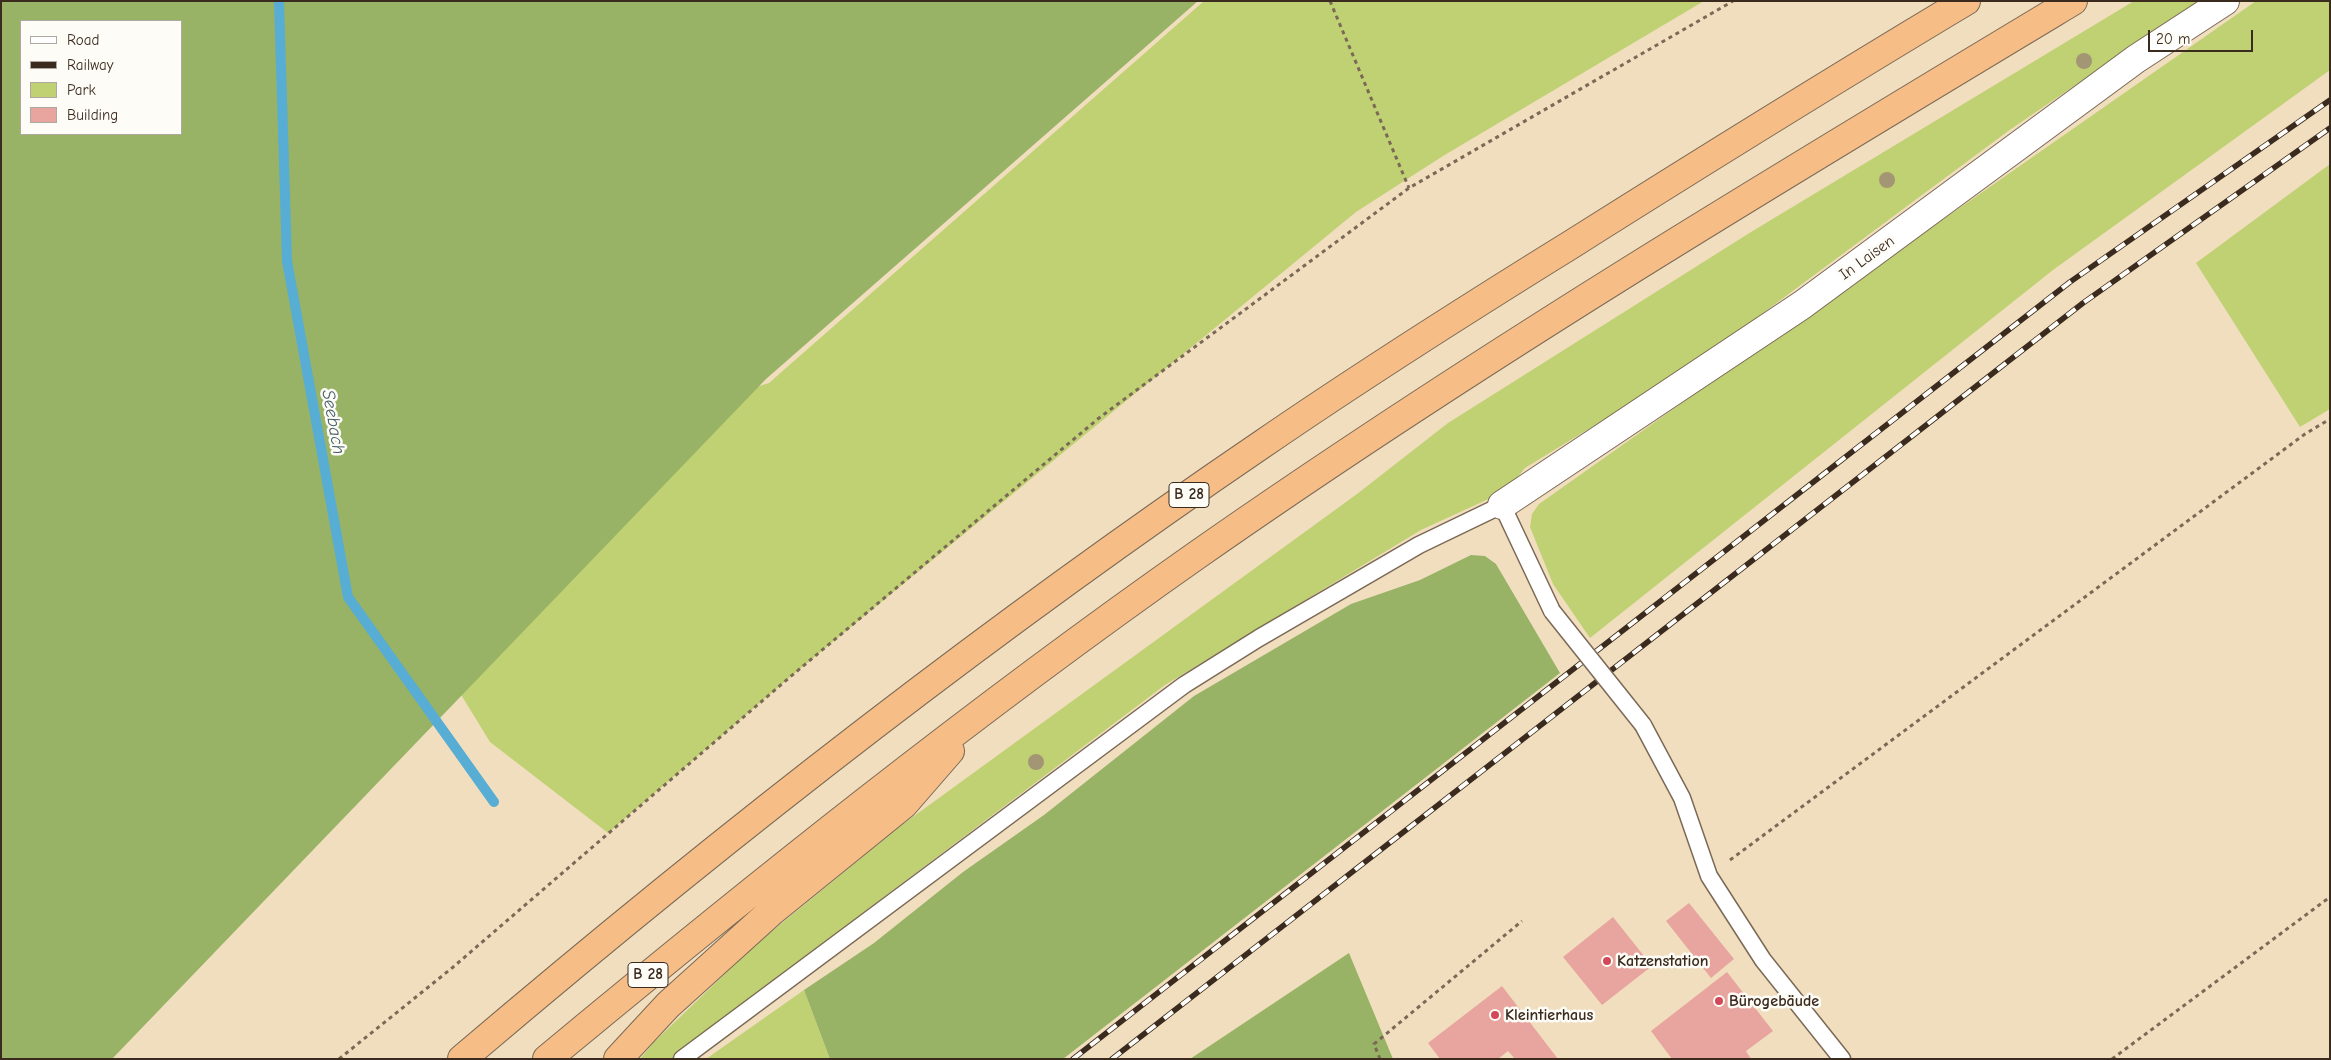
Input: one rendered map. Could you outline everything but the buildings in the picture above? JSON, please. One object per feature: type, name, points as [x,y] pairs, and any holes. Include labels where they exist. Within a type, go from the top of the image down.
[{"type":"highway","name":"B 28","points":[[462,1059],[811,773],[954,663],[1191,493],[1418,340],[1966,1]]},
{"type":"highway","name":"B 28","points":[[547,1059],[816,840],[986,709],[1199,554],[1502,353],[1820,155],[2073,1]]},
{"type":"highway","points":[[618,1059],[668,1005],[772,911],[904,804],[986,709]]},
{"type":"street","name":"In Laisen","points":[[1502,505],[1802,305],[2136,59],[2225,1]]},
{"type":"lane","points":[[682,1059],[1184,685],[1259,638],[1419,545],[1502,505],[1552,611],[1643,725],[1682,798],[1709,876],[1763,960],[1842,1059]]},
{"type":"path","points":[[1330,1],[1409,188]]},
{"type":"path","points":[[339,1059],[452,968],[783,684],[1099,418],[1409,188],[1734,1]]},
{"type":"path","points":[[1709,876],[2304,434],[2330,419]]},
{"type":"path","points":[[2112,1059],[2330,897]]},
{"type":"path","points":[[1380,1059],[1374,1044],[1522,921]]},
{"type":"green space","points":[[1,1],[1198,1],[766,379],[112,1059],[1,1059]]},
{"type":"green space","points":[[1204,1],[1704,1],[1443,156],[1356,212],[790,677],[608,833],[490,742],[351,515],[769,383]]},
{"type":"green space","points":[[2134,1],[2199,1],[2011,129],[1693,365],[1525,468],[1506,491],[1421,530],[1165,685],[799,961],[673,1059],[640,1059],[653,1043],[754,946],[899,827],[1357,494],[1448,423],[1751,232]]},
{"type":"green space","points":[[2256,1],[2330,1],[2330,70],[2053,270],[1590,638],[1553,584],[1530,527],[1532,514],[1539,504]]},
{"type":"green space","points":[[2330,164],[2330,409],[2300,427],[2196,263]]},
{"type":"green space","points":[[1471,555],[1485,556],[1496,564],[1560,673],[1063,1059],[830,1059],[804,990],[874,943],[963,872],[1044,815],[1194,696],[1351,604],[1420,580]]},
{"type":"green space","points":[[1349,953],[1393,1059],[1190,1059]]},
{"type":"green space","points":[[804,990],[830,1059],[706,1059]]},
{"type":"waterway","name":"Seebach","points":[[279,1],[287,261],[348,597],[494,802]]},
{"type":"railway","points":[[1073,1059],[2070,282],[2330,100]]},
{"type":"railway","points":[[1112,1059],[2083,303],[2330,128]]},
{"type":"place","name":"Katzenstation","points":[[1607,961]]},
{"type":"place","name":"Bürogebäude","points":[[1719,1001]]},
{"type":"place","name":"Kleintierhaus","points":[[1495,1015]]}]
